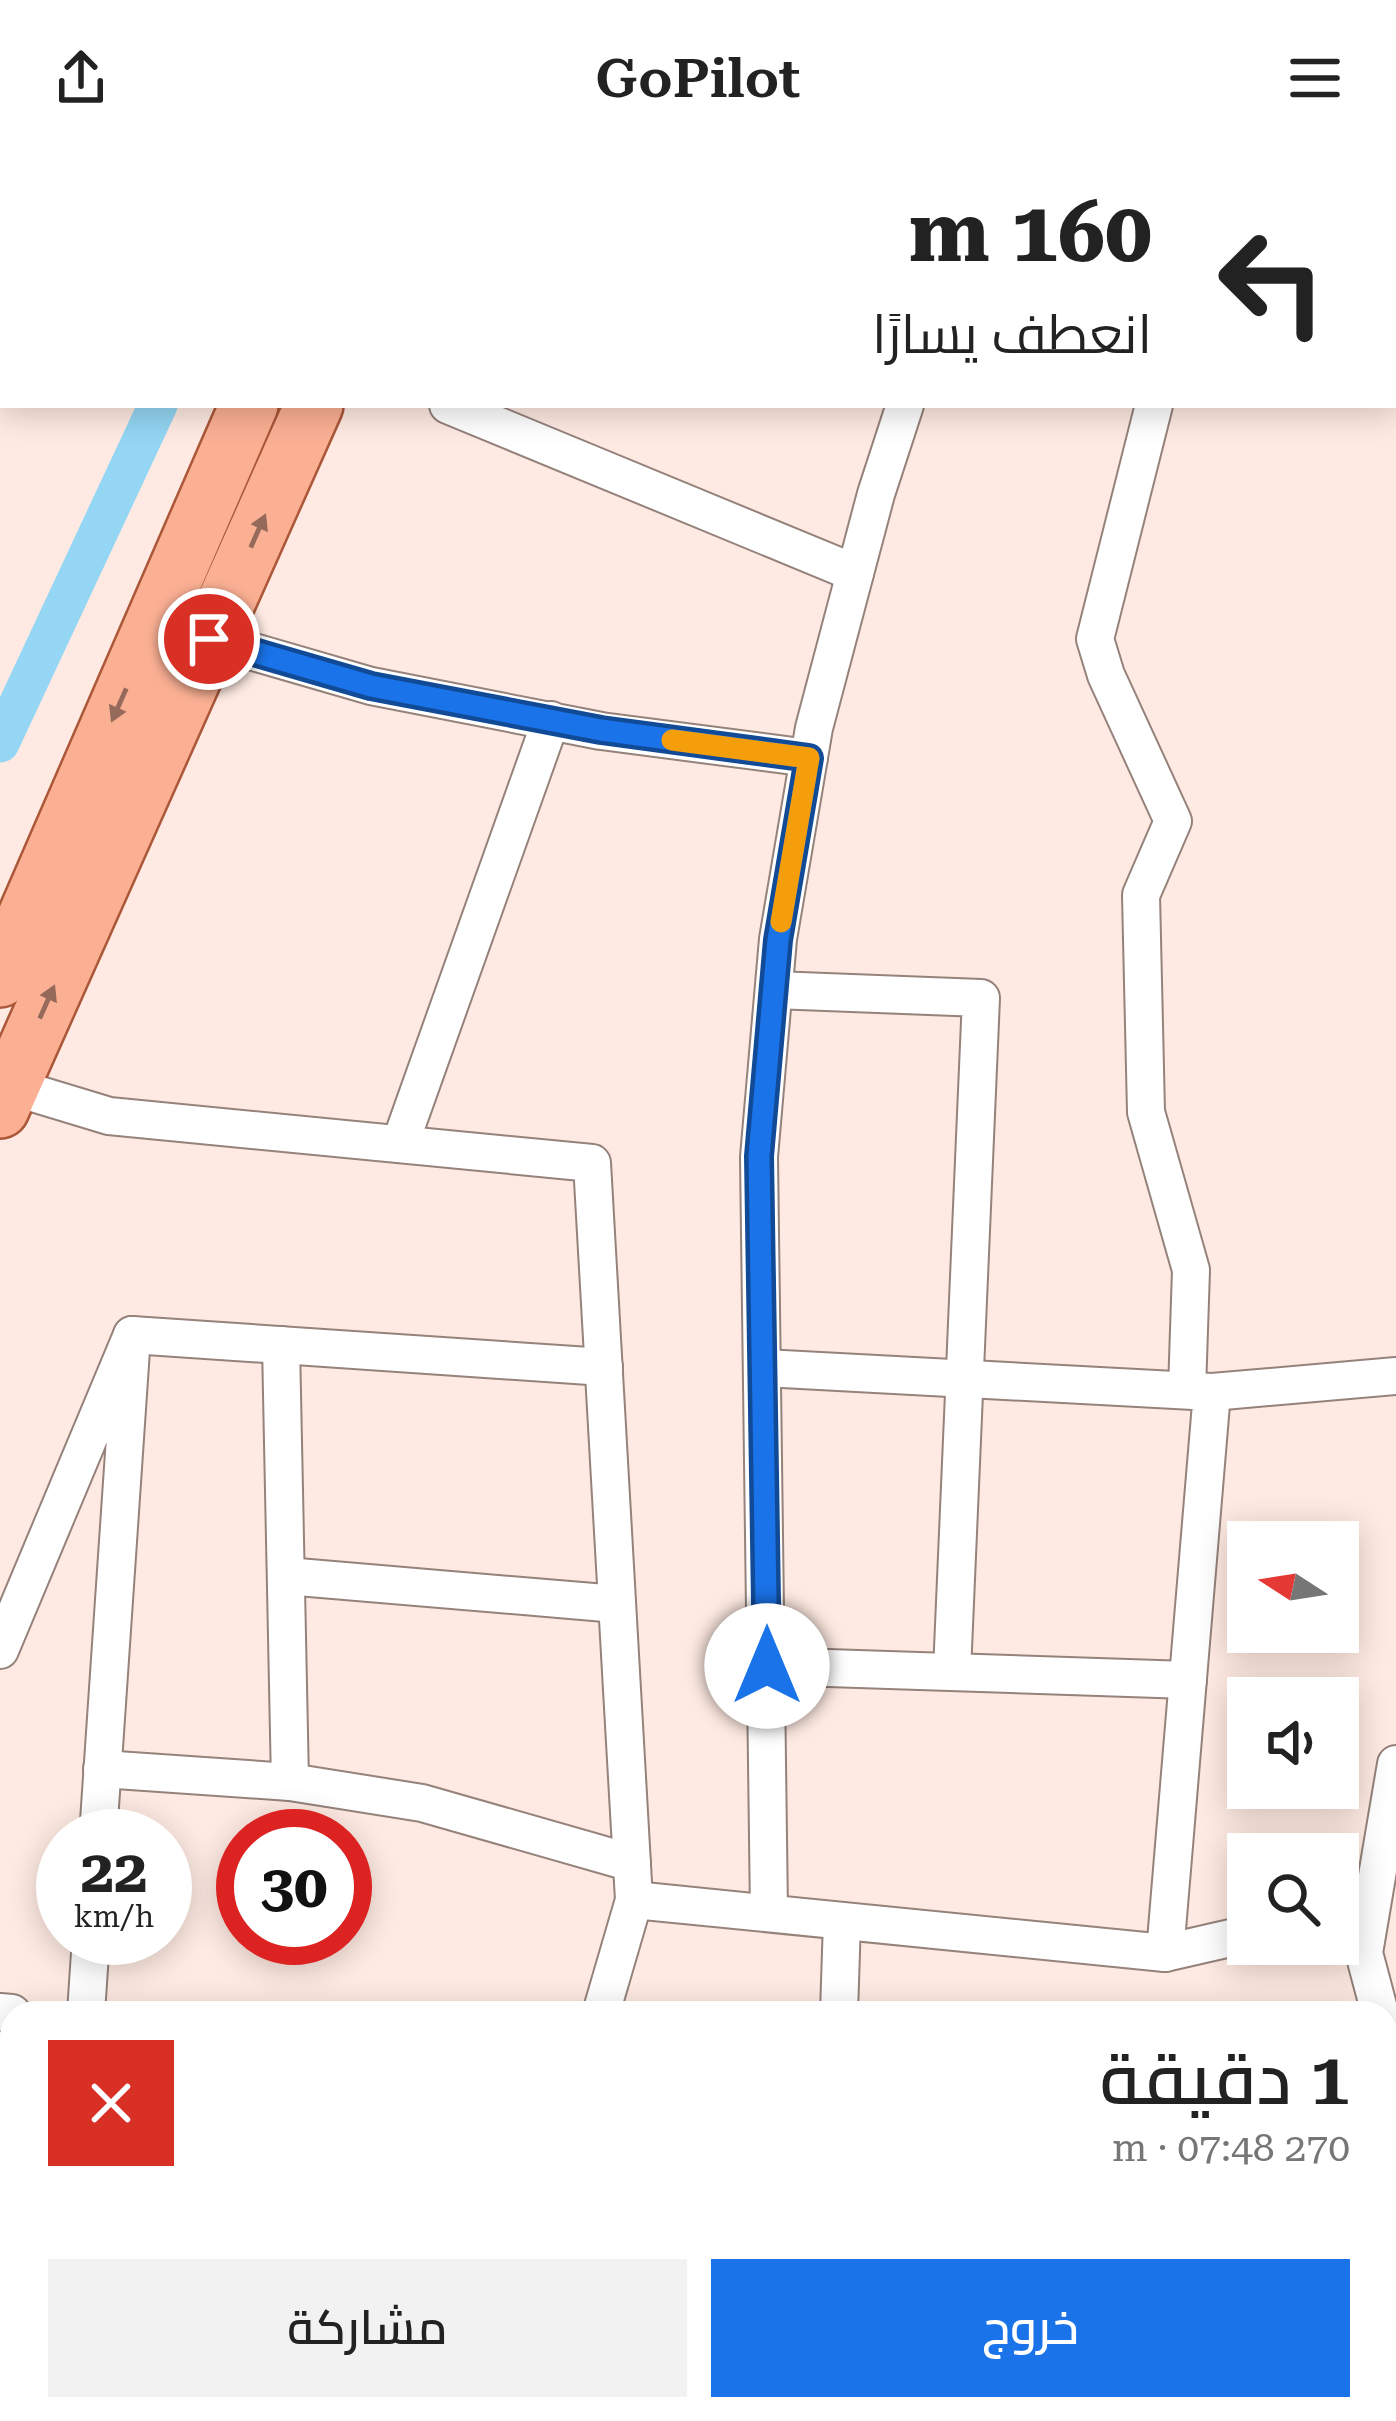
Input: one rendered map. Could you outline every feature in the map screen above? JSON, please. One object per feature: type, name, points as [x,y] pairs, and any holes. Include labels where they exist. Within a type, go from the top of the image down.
[{"type":"main road","points":[[0,978],[248,408]]},
{"type":"main road","points":[[5,1097],[313,408]]},
{"type":"street","points":[[455,408],[855,573]]},
{"type":"street","points":[[769,1913],[759,1156],[774,990],[809,758],[855,573],[904,408]]},
{"type":"street","points":[[1153,408],[1095,639],[1106,675],[1173,821],[1141,895],[1146,1112],[1191,1270],[1200,1391],[1188,1680],[1165,1953]]},
{"type":"street","points":[[209,639],[371,686],[550,721],[809,758]]},
{"type":"street","points":[[400,1144],[550,721]]},
{"type":"street","points":[[774,990],[981,998],[952,1672]]},
{"type":"street","points":[[5,1097],[110,1115],[592,1163],[634,1900],[605,2001]]},
{"type":"street","points":[[132,1335],[604,1367]]},
{"type":"street","points":[[0,1650],[132,1335]]},
{"type":"street","points":[[100,1809],[132,1335]]},
{"type":"street","points":[[281,1345],[290,1782]]},
{"type":"street","points":[[764,1368],[1200,1391],[1396,1376]]},
{"type":"street","points":[[286,1576],[617,1604]]},
{"type":"street","points":[[767,1666],[1188,1680]]},
{"type":"street","points":[[1377,2001],[1364,1952],[1396,1764]]},
{"type":"street","points":[[102,1769],[290,1782],[422,1803],[632,1863]]},
{"type":"street","points":[[1359,1896],[1374,1890]]},
{"type":"street","points":[[634,1900],[1165,1953],[1227,1939]]},
{"type":"street","points":[[839,2001],[842,1921]]},
{"type":"street","points":[[87,2001],[89,1965]]},
{"type":"waterway","points":[[0,743],[157,408]]},
{"type":"slow traffic","points":[[672,740],[809,758],[781,922]]},
{"type":"route","points":[[209,639],[371,686],[601,730],[809,758],[778,940],[759,1156],[767,1666]]}]
